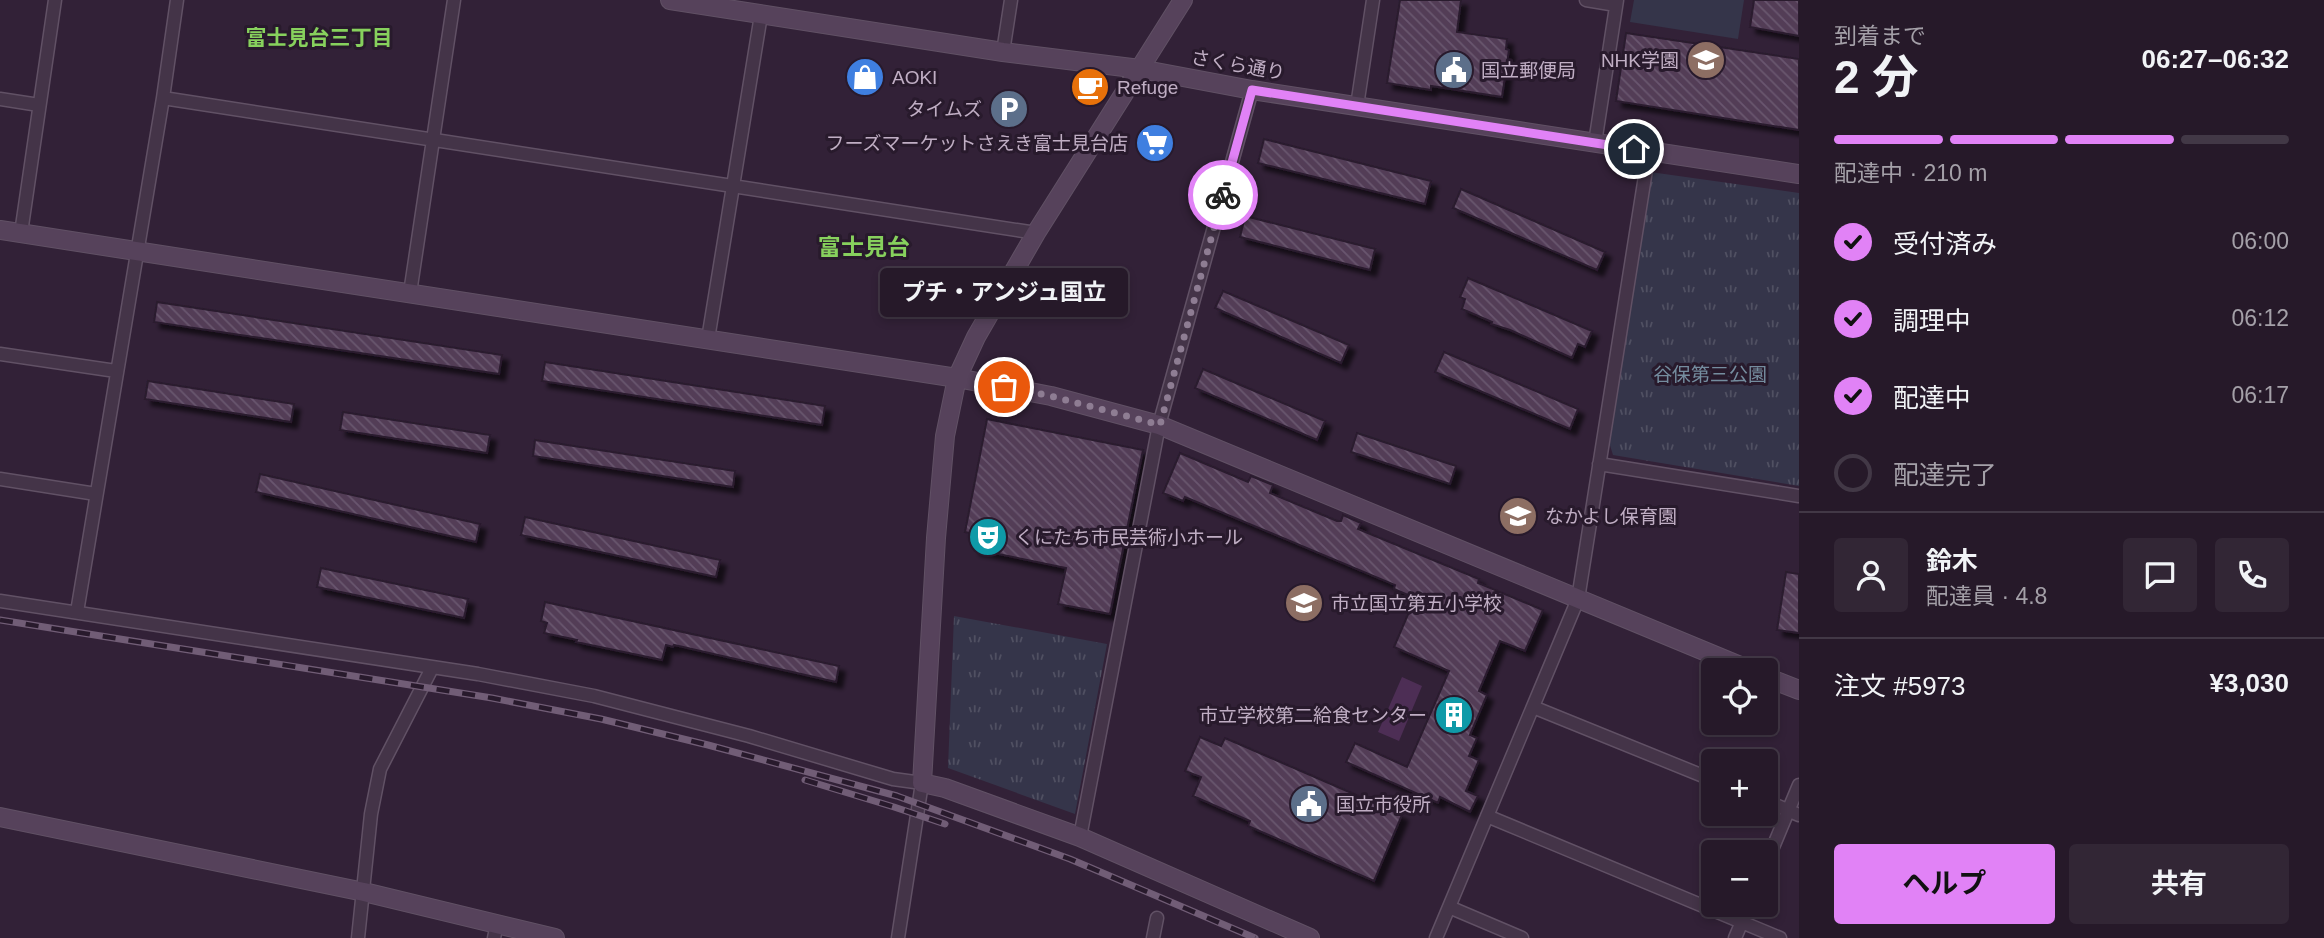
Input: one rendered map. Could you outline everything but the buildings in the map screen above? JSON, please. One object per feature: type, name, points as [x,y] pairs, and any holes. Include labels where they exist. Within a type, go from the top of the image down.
[{"type":"street","points":[[21,233],[55,0]]},
{"type":"street","points":[[77,612],[177,0]]},
{"type":"street","points":[[410,293],[454,0]]},
{"type":"street","name":"さくら通り","points":[[670,0],[725,4],[761,15],[1003,52],[1140,69],[1252,90],[1799,174]]},
{"type":"street","points":[[1003,52],[1011,0]]},
{"type":"street","points":[[898,938],[922,796],[936,538],[945,436],[957,378],[976,337],[1036,233],[1183,0]]},
{"type":"street","points":[[1357,106],[1373,0]]},
{"type":"street","points":[[1586,0],[1617,2],[1595,143]]},
{"type":"street","points":[[708,340],[761,15]]},
{"type":"street","points":[[1080,837],[1160,425],[1252,90]]},
{"type":"street","points":[[163,98],[1036,233]]},
{"type":"street","points":[[0,99],[39,105]]},
{"type":"street","points":[[1436,938],[1578,599],[1649,151]]},
{"type":"street","points":[[0,230],[957,378],[1051,396],[1160,425],[1721,658]]},
{"type":"street","points":[[0,354],[116,371]]},
{"type":"street","points":[[1599,464],[1799,496]]},
{"type":"street","points":[[0,479],[96,494]]},
{"type":"street","points":[[0,601],[478,674],[594,696],[748,736],[893,779],[945,788],[1080,837],[1310,938]]},
{"type":"street","points":[[358,938],[371,814],[380,769],[432,668]]},
{"type":"street","points":[[1778,682],[1799,690]]},
{"type":"street","points":[[1532,707],[1701,775]]},
{"type":"street","points":[[1778,842],[1794,813],[1799,785]]},
{"type":"street","points":[[1487,816],[1780,938]]},
{"type":"street","points":[[0,817],[364,892],[496,931],[555,938]]},
{"type":"street","points":[[1449,907],[1522,938]]},
{"type":"street","points":[[1735,938],[1744,917]]},
{"type":"street","points":[[1153,938],[1157,918]]},
{"type":"green space","points":[[1634,0],[1744,0],[1738,39],[1630,22]]},
{"type":"green space","name":"谷保第三公園","points":[[1650,172],[1799,193],[1799,486],[1613,455],[1609,442]]},
{"type":"green space","points":[[954,616],[1107,644],[1075,814],[948,768]]},
{"type":"shaded area","points":[[1402,677],[1422,686],[1399,741],[1378,732]]},
{"type":"railway","points":[[0,620],[492,698],[601,719],[708,745],[897,796],[1070,859],[1255,938]]},
{"type":"railway","points":[[805,780],[945,824]]},
{"type":"way so far","points":[[1004,387],[1051,396],[1160,425],[1223,195]]},
{"type":"place","name":"NHK学園","points":[[1706,60]]},
{"type":"place","name":"国立郵便局","points":[[1454,70]]},
{"type":"place","name":"AOKI","points":[[865,77]]},
{"type":"place","name":"Refuge","points":[[1090,87]]},
{"type":"place","name":"タイムズ","points":[[1009,109]]},
{"type":"place","name":"フーズマーケットさえき富士見台店","points":[[1155,143]]},
{"type":"place","name":"プチ・アンジュ国立","points":[[1004,387]]},
{"type":"place","name":"なかよし保育園","points":[[1518,516]]},
{"type":"place","name":"くにたち市民芸術小ホール","points":[[988,537]]},
{"type":"place","name":"市立国立第五小学校","points":[[1304,603]]},
{"type":"place","name":"市立学校第二給食センター","points":[[1454,715]]},
{"type":"place","name":"国立市役所","points":[[1309,804]]},
{"type":"district","name":"富士見台三丁目","points":[[319,37]]},
{"type":"district","name":"富士見台","points":[[864,247]]},
{"type":"route","points":[[1223,195],[1252,90],[1634,149]]}]
